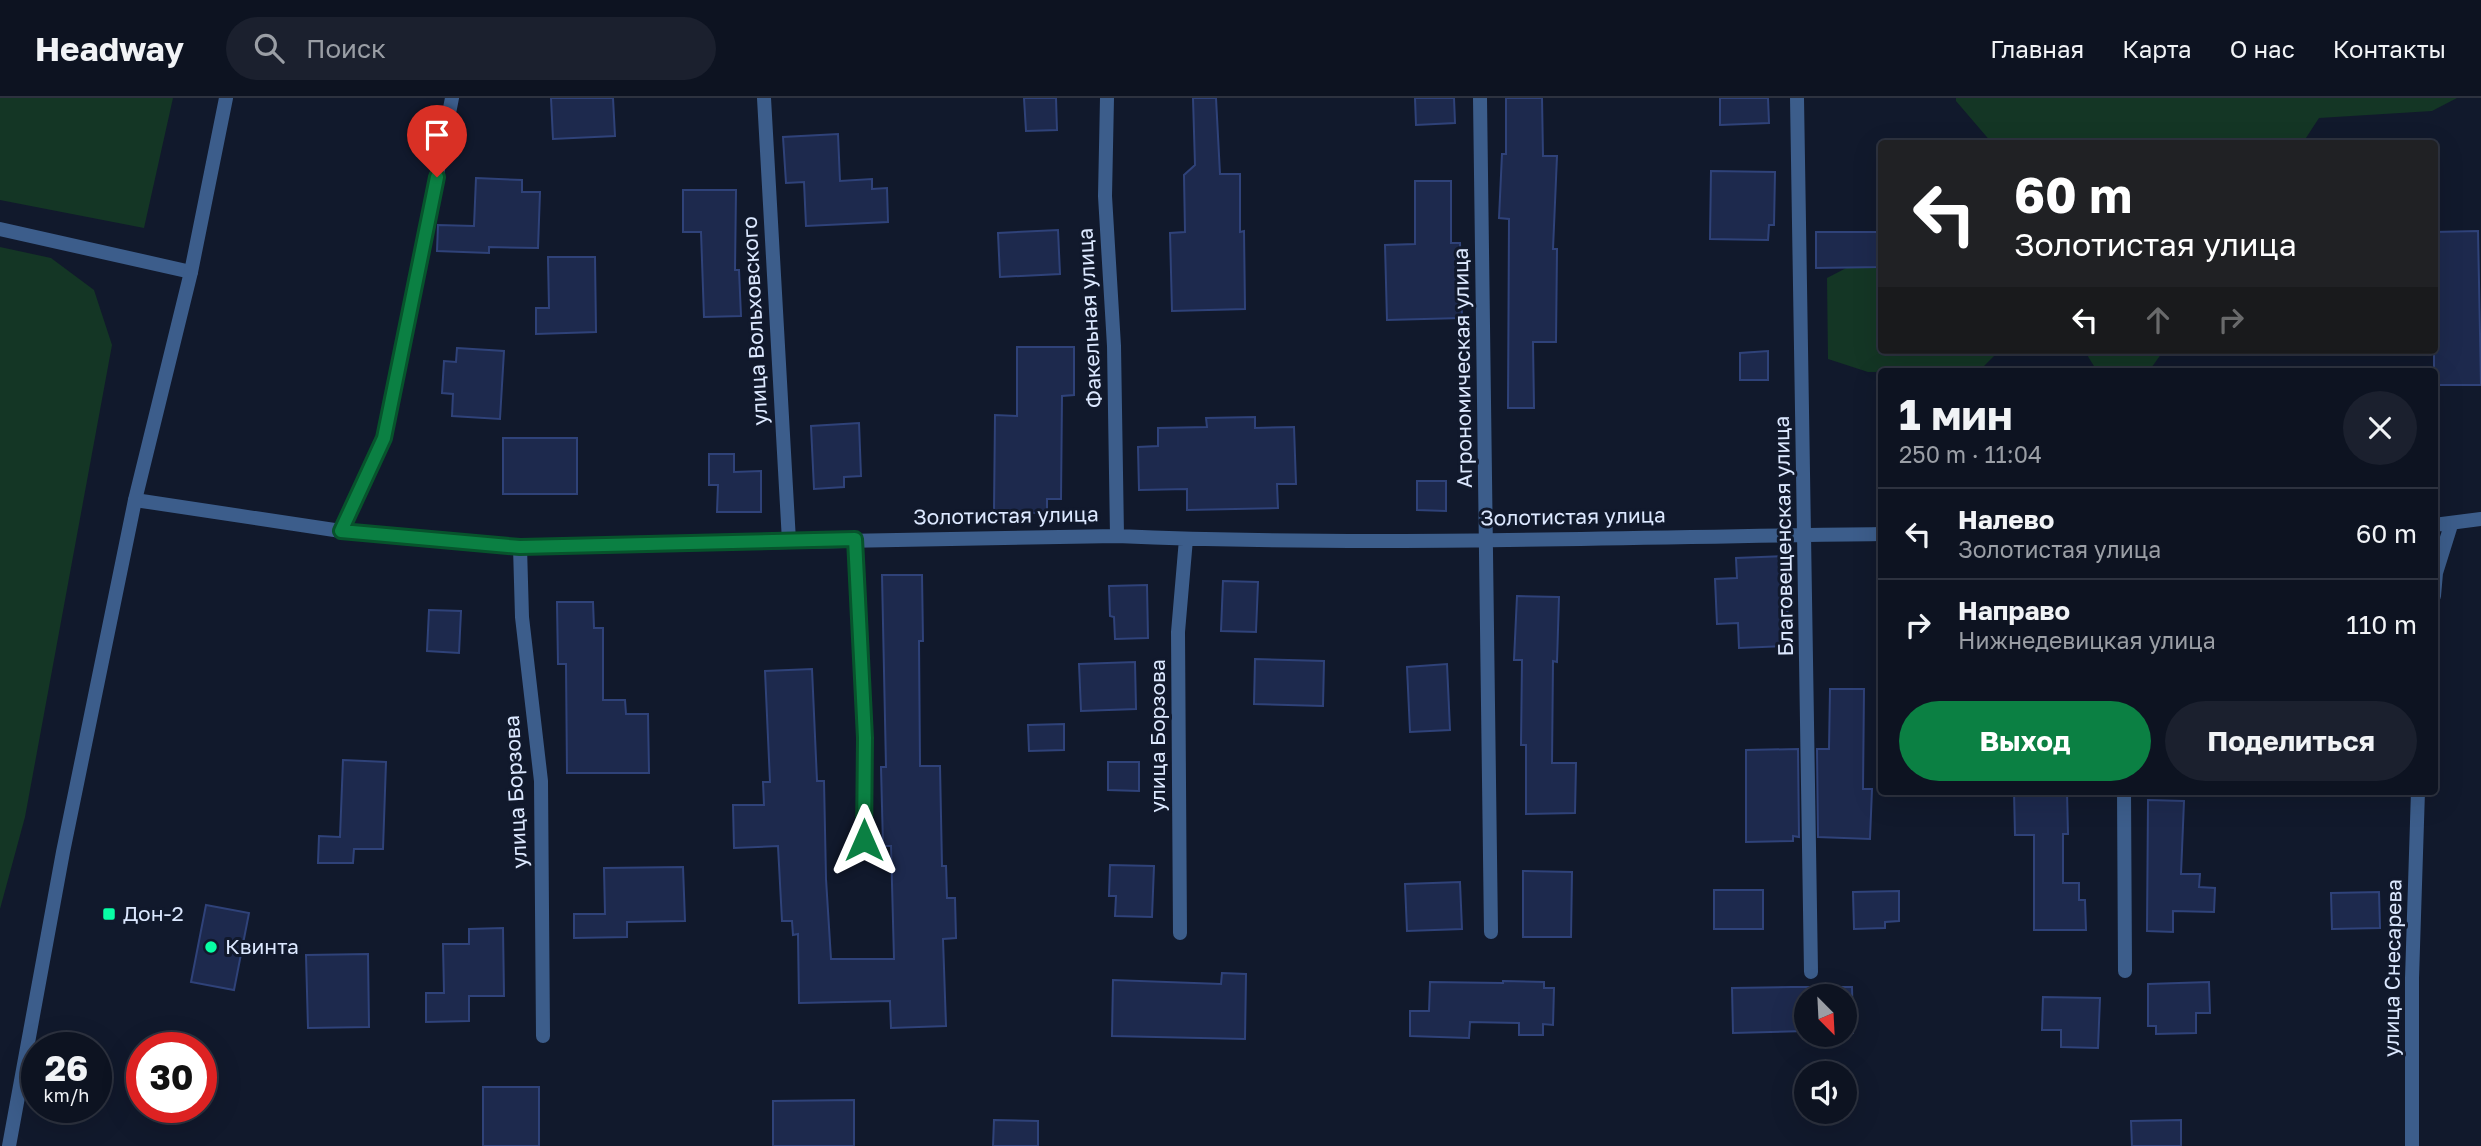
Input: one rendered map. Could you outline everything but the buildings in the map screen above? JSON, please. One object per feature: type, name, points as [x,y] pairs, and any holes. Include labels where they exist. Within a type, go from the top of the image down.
[{"type":"street","points":[[9,1146],[66,839],[135,500],[191,272],[226,98]]},
{"type":"street","points":[[341,531],[384,438],[452,98]]},
{"type":"street","name":"улица Вольховского","points":[[764,98],[789,541]]},
{"type":"street","name":"Факельная улица","points":[[1107,98],[1105,196],[1114,345],[1117,536]]},
{"type":"street","name":"Агрономическая улица","points":[[1480,98],[1491,932]]},
{"type":"street","name":"Благовещенская улица","points":[[1797,98],[1811,972]]},
{"type":"street","points":[[0,229],[191,272]]},
{"type":"street","name":"Золотистая улица","points":[[135,500],[341,531],[520,547],[1117,536],[1186,539],[1487,539],[1878,534]]},
{"type":"street","points":[[2438,525],[2481,519]]},
{"type":"street","points":[[2438,570],[2451,525]]},
{"type":"street","points":[[855,539],[865,738],[864,840]]},
{"type":"street","name":"улица Борзова","points":[[1180,933],[1178,632],[1186,539]]},
{"type":"street","name":"улица Борзова","points":[[520,547],[522,617],[541,782],[543,1036]]},
{"type":"street","points":[[2124,795],[2125,971]]},
{"type":"street","name":"улица Снесарева","points":[[2412,1146],[2412,978],[2418,795]]},
{"type":"green space","points":[[0,98],[173,98],[144,228],[0,200]]},
{"type":"green space","points":[[1956,98],[2457,98],[2432,111],[2319,118],[2305,140],[1989,140]]},
{"type":"green space","points":[[0,247],[51,258],[94,290],[112,345],[25,817],[0,909]]},
{"type":"green space","points":[[1878,252],[1878,354],[1996,354],[1982,368],[1878,368],[1878,372],[1868,372],[1828,359],[1827,278]]},
{"type":"green space","points":[[2086,354],[2161,354],[2151,368],[2095,368]]},
{"type":"place","name":"Дон-2","points":[[109,914]]},
{"type":"place","name":"Квинта","points":[[211,947]]},
{"type":"route","points":[[437,177],[384,438],[341,531],[520,547],[855,539],[865,738],[864,840]]}]
